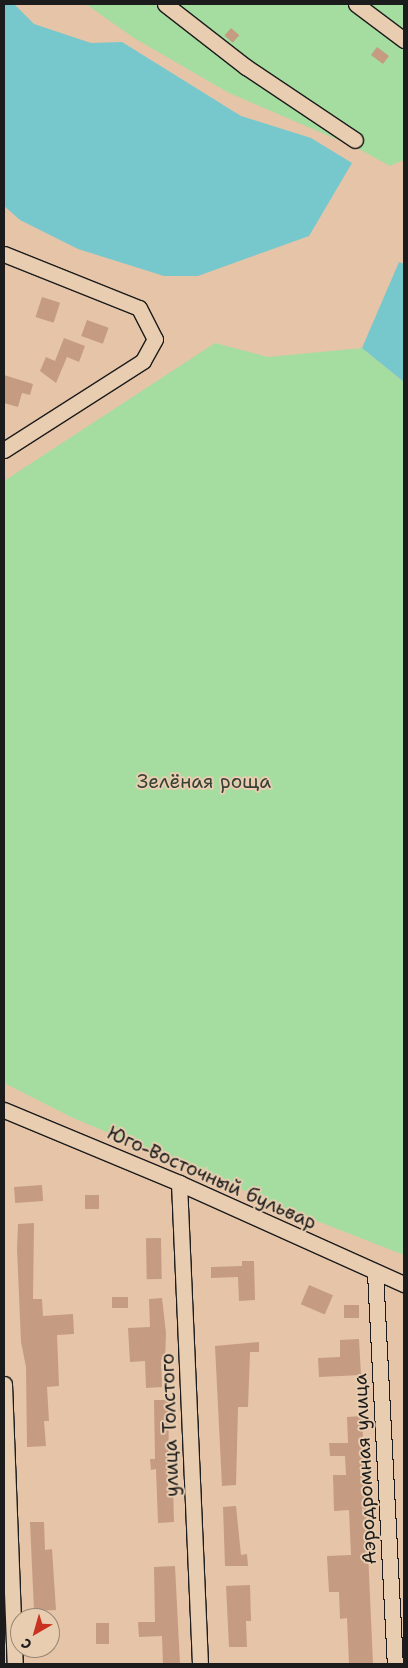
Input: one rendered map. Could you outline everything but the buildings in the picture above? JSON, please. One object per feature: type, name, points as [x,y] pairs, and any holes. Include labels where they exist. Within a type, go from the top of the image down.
[{"type":"street","points":[[165,4],[246,67],[355,140]]},
{"type":"street","points":[[356,4],[404,40]]},
{"type":"street","points":[[4,254],[139,308],[155,339],[143,361],[4,450]]},
{"type":"street","name":"Юго-Восточный бульвар","points":[[4,1110],[179,1183],[404,1284]]},
{"type":"street","name":"улица Толстого","points":[[179,1183],[200,1664]]},
{"type":"street","name":"Аэродромная улица","points":[[375,1272],[395,1664]]},
{"type":"street","points":[[4,1384],[15,1664]]},
{"type":"green space","points":[[86,4],[404,4],[404,160],[390,166],[357,148],[229,93],[134,38]]},
{"type":"green space","name":"Зелёная роща","points":[[215,343],[268,357],[362,348],[404,382],[404,1255],[304,1216],[71,1117],[4,1083],[4,481]]},
{"type":"water","points":[[4,4],[14,4],[34,24],[91,43],[122,42],[241,116],[311,138],[352,163],[309,236],[198,276],[164,276],[78,249],[20,220],[4,206]]},
{"type":"water","points":[[399,262],[404,264],[404,382],[362,348]]}]
